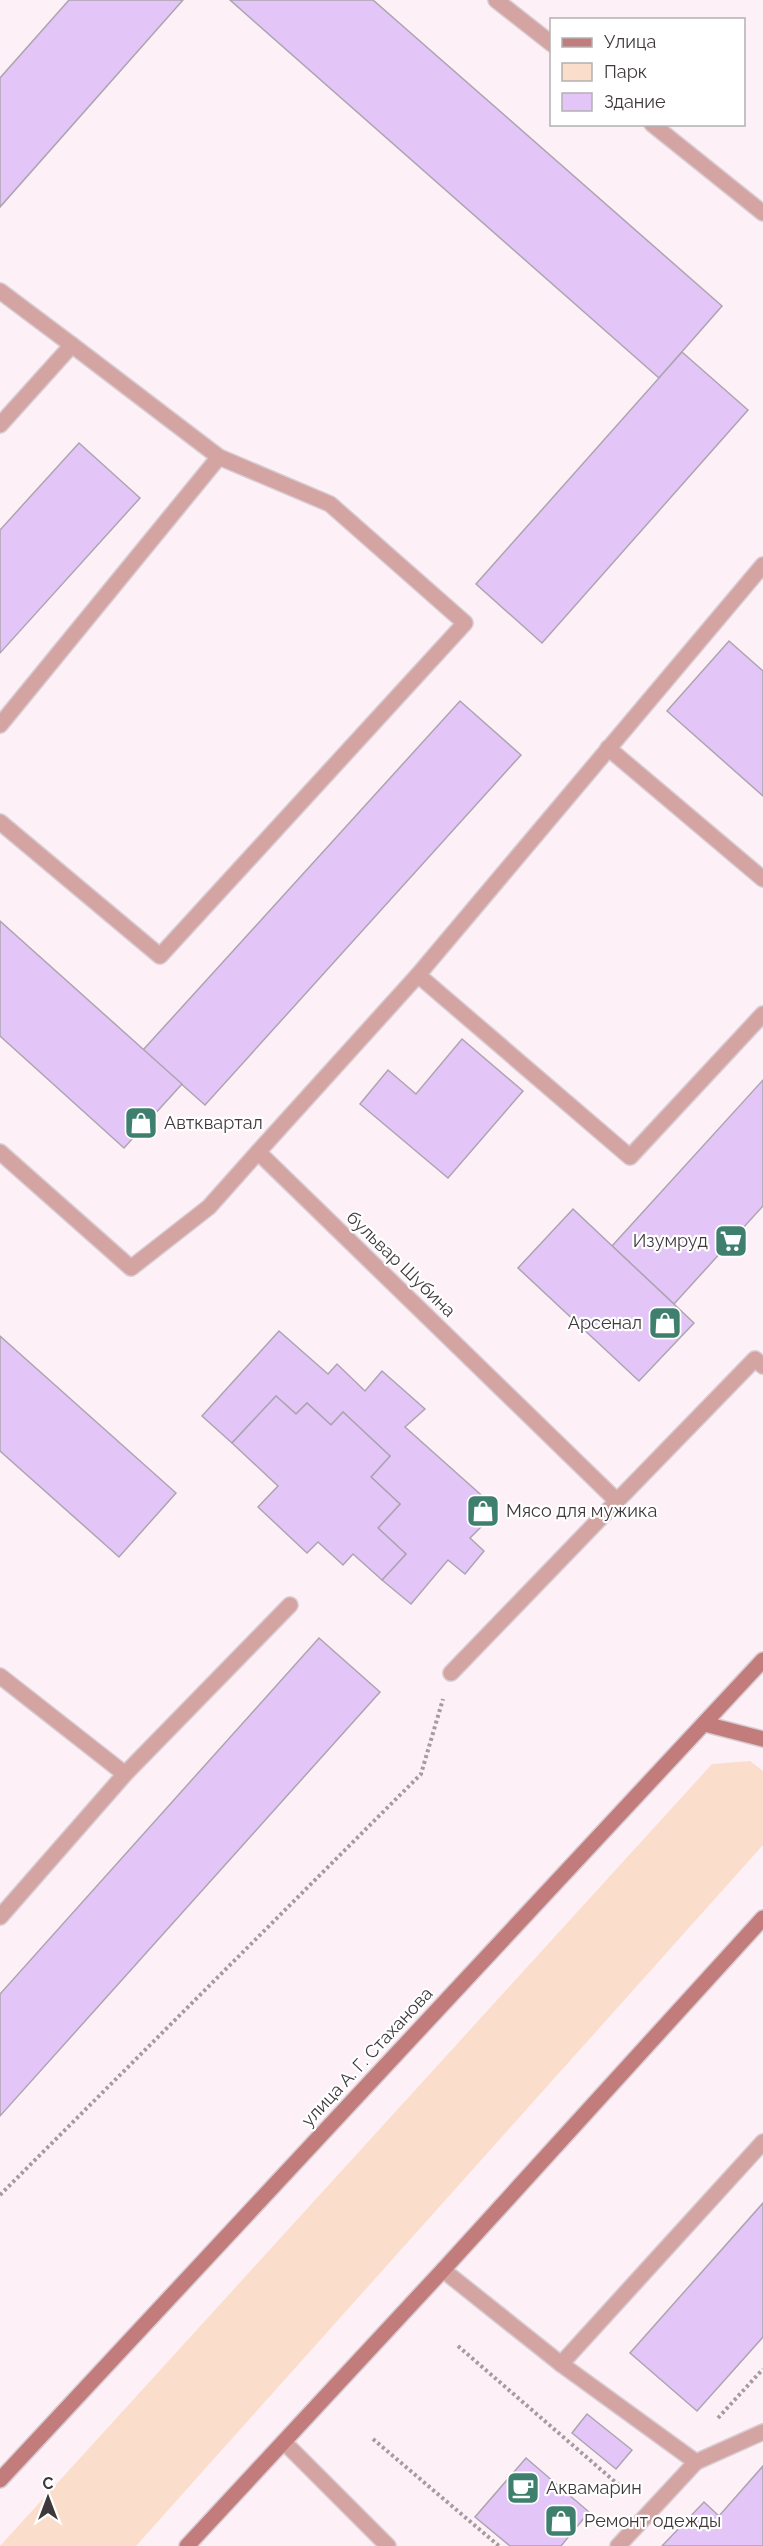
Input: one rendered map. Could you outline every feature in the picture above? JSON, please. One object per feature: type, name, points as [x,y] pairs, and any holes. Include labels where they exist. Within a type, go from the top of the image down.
[{"type":"main road","name":"улица А. Г. Стаханова","points":[[0,2480],[763,1660]]},
{"type":"main road","points":[[705,1724],[763,1739]]},
{"type":"main road","points":[[187,2546],[443,2270],[763,1918]]},
{"type":"street","points":[[496,0],[550,42]]},
{"type":"street","points":[[654,126],[763,213]]},
{"type":"street","points":[[0,291],[219,457],[330,504],[465,623],[160,956],[0,822]]},
{"type":"street","points":[[0,425],[72,345]]},
{"type":"street","points":[[0,725],[219,457]]},
{"type":"street","points":[[0,1152],[131,1268],[209,1207],[418,975],[763,565]]},
{"type":"street","points":[[608,748],[763,879]]},
{"type":"street","points":[[418,975],[630,1157],[763,1014]]},
{"type":"street","name":"бульвар Шубина","points":[[258,1152],[617,1501]]},
{"type":"street","points":[[451,1673],[617,1501],[760,1358]]},
{"type":"street","points":[[0,1917],[125,1774],[290,1605]]},
{"type":"street","points":[[0,1676],[125,1774]]},
{"type":"street","points":[[561,2364],[763,2142]]},
{"type":"street","points":[[443,2270],[561,2364],[690,2458]]},
{"type":"street","points":[[618,2546],[650,2511],[690,2458],[763,2432]]},
{"type":"street","points":[[284,2442],[388,2546]]},
{"type":"path","points":[[0,2195],[421,1774],[451,1673]]},
{"type":"path","points":[[458,2346],[650,2511]]},
{"type":"path","points":[[690,2458],[763,2369]]},
{"type":"path","points":[[374,2439],[499,2546]]},
{"type":"green space","points":[[750,1761],[763,1771],[763,1845],[136,2546],[0,2546],[712,1764]]},
{"type":"building","points":[[69,0],[183,0],[0,207],[0,78]]},
{"type":"building","points":[[230,0],[373,0],[722,306],[659,378]]},
{"type":"building","points":[[682,352],[748,410],[542,643],[476,584]]},
{"type":"building","points":[[79,443],[140,498],[0,653],[0,530]]},
{"type":"building","points":[[729,641],[763,671],[763,796],[667,711]]},
{"type":"building","points":[[460,701],[521,755],[205,1105],[143,1050]]},
{"type":"building","points":[[0,921],[182,1084],[124,1148],[0,1036]]},
{"type":"building","points":[[462,1039],[523,1091],[448,1178],[360,1104],[388,1070],[416,1094]]},
{"type":"building","points":[[763,1080],[763,1206],[674,1304],[612,1246]]},
{"type":"building","points":[[573,1209],[694,1323],[639,1381],[518,1268]]},
{"type":"building","points":[[279,1331],[328,1374],[337,1364],[365,1391],[382,1371],[425,1409],[405,1427],[498,1510],[470,1538],[484,1551],[465,1574],[448,1560],[411,1604],[382,1580],[406,1554],[378,1528],[400,1504],[371,1477],[390,1456],[343,1412],[331,1425],[307,1403],[296,1414],[276,1396],[232,1443],[202,1416]]},
{"type":"building","points":[[0,1336],[176,1493],[119,1557],[0,1451]]},
{"type":"building","points":[[276,1396],[296,1414],[307,1403],[331,1425],[343,1412],[390,1456],[371,1477],[400,1504],[378,1528],[406,1554],[382,1580],[353,1554],[343,1565],[318,1542],[307,1553],[258,1507],[278,1486],[232,1443]]},
{"type":"building","points":[[319,1638],[380,1692],[0,2116],[0,1994]]},
{"type":"building","points":[[763,2203],[763,2337],[697,2411],[630,2353]]},
{"type":"building","points":[[587,2414],[632,2450],[616,2469],[572,2433]]},
{"type":"building","points":[[526,2458],[589,2512],[561,2546],[510,2546],[475,2517]]},
{"type":"building","points":[[763,2466],[763,2546],[662,2546],[704,2502],[719,2516]]},
{"type":"place","name":"Автквартал","points":[[141,1123]]},
{"type":"place","name":"Изумруд","points":[[731,1241]]},
{"type":"place","name":"Арсенал","points":[[665,1323]]},
{"type":"place","name":"Мясо для мужика","points":[[483,1511]]},
{"type":"place","name":"Аквамарин","points":[[523,2488]]},
{"type":"place","name":"Ремонт одежды","points":[[561,2521]]}]
